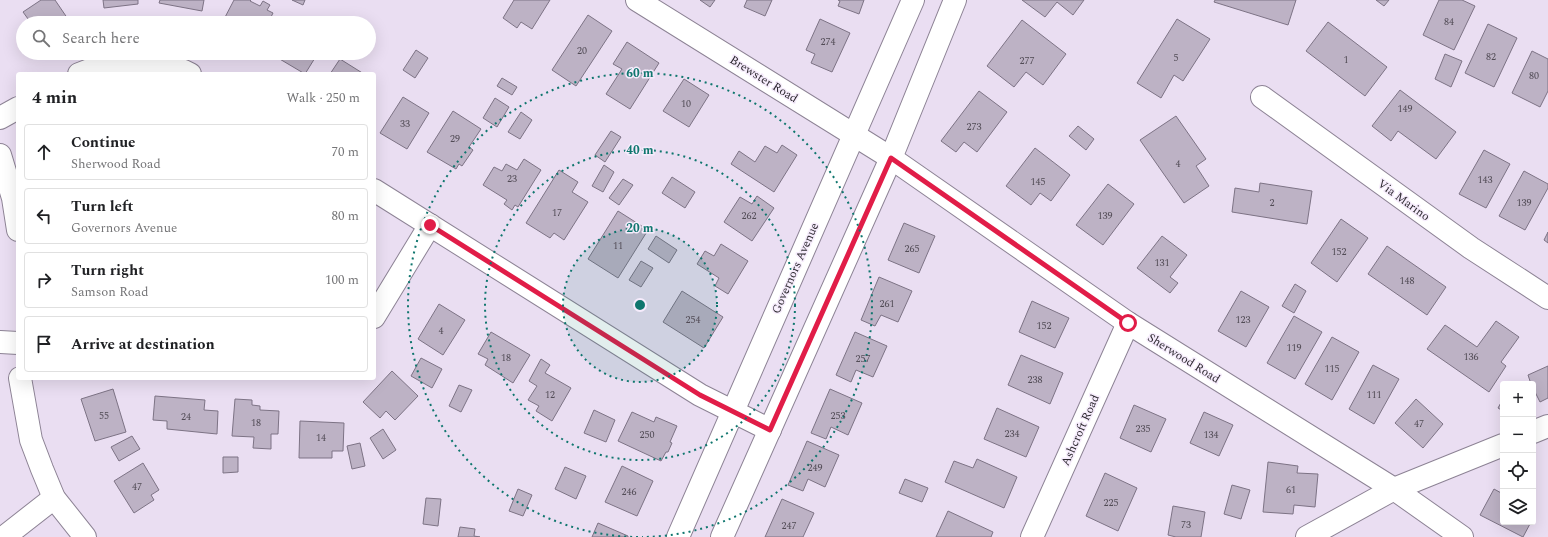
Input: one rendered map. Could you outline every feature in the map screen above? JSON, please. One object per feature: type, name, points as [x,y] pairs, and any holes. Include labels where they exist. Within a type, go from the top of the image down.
[{"type":"street","name":"Brewster Road","points":[[636,0],[891,158]]},
{"type":"street","name":"Governors Avenue","points":[[678,537],[913,0]]},
{"type":"street","points":[[722,537],[891,158],[955,0]]},
{"type":"street","points":[[85,72],[110,64],[136,62],[162,64],[184,72]]},
{"type":"street","name":"Via Marino","points":[[1262,97],[1471,248],[1548,298]]},
{"type":"street","points":[[0,118],[16,109]]},
{"type":"street","points":[[0,155],[13,198],[16,217]]},
{"type":"street","name":"Sherwood Road","points":[[891,158],[1128,323],[1394,489],[1462,537]]},
{"type":"street","points":[[376,191],[700,395],[770,430]]},
{"type":"street","points":[[376,314],[430,225]]},
{"type":"street","name":"Ashcroft Road","points":[[1032,537],[1128,323]]},
{"type":"street","points":[[0,342],[16,343]]},
{"type":"street","points":[[20,380],[31,440],[54,498],[85,537]]},
{"type":"street","points":[[1536,431],[1548,426]]},
{"type":"street","points":[[1307,537],[1394,489],[1500,446]]},
{"type":"street","points":[[4,537],[54,498]]},
{"type":"building","points":[[41,0],[55,0],[66,16],[26,16],[23,12]]},
{"type":"building","points":[[103,0],[138,0],[138,4],[104,8]]},
{"type":"building","points":[[160,0],[204,0],[202,11],[159,3]]},
{"type":"building","points":[[234,0],[251,0],[250,1],[260,6],[263,1],[270,5],[267,10],[273,13],[272,16],[226,16]]},
{"type":"building","points":[[292,0],[305,0],[303,5]]},
{"type":"building","points":[[514,0],[550,0],[532,29],[521,22],[517,28],[503,18]]},
{"type":"building","points":[[700,0],[715,0],[710,7]]},
{"type":"building","points":[[747,0],[772,0],[765,16],[744,7]]},
{"type":"building","points":[[838,0],[864,0],[859,14],[838,6],[840,1]]},
{"type":"building","points":[[1022,0],[1084,0],[1073,15],[1057,2],[1045,17]]},
{"type":"building","points":[[1215,0],[1296,0],[1288,25],[1214,2]]},
{"type":"building","points":[[1376,0],[1389,0],[1384,6]]},
{"type":"building","points":[[1439,0],[1462,0],[1475,6],[1454,50],[1423,35]]},
{"type":"building","points":[[588,15],[612,31],[576,86],[552,70]]},
{"type":"building","points":[[820,19],[850,33],[832,72],[811,63],[815,54],[806,50]]},
{"type":"building","points":[[1177,19],[1210,39],[1183,81],[1174,75],[1161,98],[1137,83]]},
{"type":"building","points":[[1022,20],[1066,54],[1043,85],[1026,72],[1014,87],[987,66]]},
{"type":"building","points":[[1328,22],[1387,67],[1365,96],[1306,51]]},
{"type":"building","points":[[1488,24],[1517,38],[1494,87],[1465,73]]},
{"type":"building","points":[[627,42],[659,63],[630,109],[606,94],[622,69],[613,64]]},
{"type":"building","points":[[416,50],[428,58],[415,78],[403,70]]},
{"type":"building","points":[[1532,51],[1548,59],[1548,91],[1540,107],[1512,93]]},
{"type":"building","points":[[1445,54],[1462,61],[1451,87],[1435,79]]},
{"type":"building","points":[[281,60],[314,60],[306,72],[302,72]]},
{"type":"building","points":[[339,60],[342,60],[361,72],[331,72]]},
{"type":"building","points":[[502,78],[517,87],[512,95],[497,86]]},
{"type":"building","points":[[684,79],[709,95],[689,127],[663,111]]},
{"type":"building","points":[[1400,90],[1456,132],[1436,159],[1398,131],[1391,141],[1372,126]]},
{"type":"building","points":[[979,91],[1007,112],[977,152],[964,142],[956,152],[941,141]]},
{"type":"building","points":[[403,97],[429,113],[407,149],[380,133]]},
{"type":"building","points":[[495,98],[509,107],[497,127],[483,118]]},
{"type":"building","points":[[453,111],[481,129],[469,147],[473,150],[462,166],[459,164],[456,169],[427,152]]},
{"type":"building","points":[[521,112],[532,120],[520,139],[508,132]]},
{"type":"building","points":[[1176,116],[1206,159],[1196,166],[1209,186],[1184,203],[1140,140]]},
{"type":"building","points":[[1078,126],[1094,139],[1086,150],[1069,136]]},
{"type":"building","points":[[611,131],[621,137],[605,162],[595,155]]},
{"type":"building","points":[[782,145],[797,155],[774,192],[731,164],[739,151],[755,162],[765,146],[777,153]]},
{"type":"building","points":[[1035,148],[1070,175],[1051,201],[1040,193],[1031,205],[1006,186]]},
{"type":"building","points":[[1484,150],[1510,164],[1486,208],[1459,194]]},
{"type":"building","points":[[524,159],[541,170],[518,207],[515,205],[512,210],[504,204],[507,200],[483,185],[494,167],[502,171],[506,164],[517,170]]},
{"type":"building","points":[[604,165],[614,172],[603,192],[592,186]]},
{"type":"building","points":[[559,170],[578,182],[572,192],[588,202],[564,240],[554,233],[550,238],[526,223]]},
{"type":"building","points":[[1524,171],[1548,184],[1548,188],[1525,230],[1499,216]]},
{"type":"building","points":[[672,177],[695,192],[685,208],[662,193]]},
{"type":"building","points":[[623,179],[633,185],[619,205],[609,198]]},
{"type":"building","points":[[1260,183],[1312,191],[1307,224],[1232,212],[1235,188],[1259,192]]},
{"type":"building","points":[[1108,184],[1134,204],[1103,245],[1076,225]]},
{"type":"building","points":[[757,196],[774,208],[752,241],[724,222],[740,197],[752,204]]},
{"type":"building","points":[[618,211],[648,230],[618,278],[588,259]]},
{"type":"building","points":[[1341,219],[1368,238],[1337,282],[1311,263]]},
{"type":"building","points":[[904,223],[935,236],[919,273],[888,260]]},
{"type":"building","points":[[1548,232],[1548,243],[1544,240]]},
{"type":"building","points":[[656,236],[677,250],[669,263],[648,249]]},
{"type":"building","points":[[1162,236],[1187,255],[1170,277],[1178,283],[1170,293],[1137,268]]},
{"type":"building","points":[[721,244],[748,261],[728,294],[715,286],[719,278],[697,264],[705,251],[714,256]]},
{"type":"building","points":[[1387,246],[1446,287],[1427,315],[1368,274]]},
{"type":"building","points":[[641,261],[653,268],[641,287],[629,280]]},
{"type":"building","points":[[879,277],[912,291],[898,322],[881,315],[875,326],[861,320]]},
{"type":"building","points":[[1295,284],[1306,291],[1294,313],[1282,306]]},
{"type":"building","points":[[682,291],[723,317],[704,348],[663,322]]},
{"type":"building","points":[[1241,291],[1269,307],[1246,347],[1218,331]]},
{"type":"building","points":[[1032,301],[1069,318],[1055,348],[1019,332]]},
{"type":"building","points":[[439,304],[465,320],[443,355],[418,339]]},
{"type":"building","points":[[1294,316],[1322,332],[1295,379],[1267,363]]},
{"type":"building","points":[[1496,321],[1519,337],[1501,362],[1506,366],[1489,392],[1427,349],[1445,325],[1477,347]]},
{"type":"building","points":[[491,332],[530,355],[513,383],[485,365],[488,359],[478,354]]},
{"type":"building","points":[[855,332],[887,346],[873,377],[856,370],[851,382],[836,375]]},
{"type":"building","points":[[1332,337],[1359,352],[1332,400],[1305,384]]},
{"type":"building","points":[[1021,355],[1063,373],[1050,404],[1008,385]]},
{"type":"building","points":[[421,358],[442,369],[432,388],[411,376]]},
{"type":"building","points":[[541,359],[550,365],[545,373],[571,388],[552,421],[536,411],[539,406],[528,400],[537,386],[529,381]]},
{"type":"building","points":[[1373,365],[1399,379],[1374,424],[1349,409]]},
{"type":"building","points":[[1548,366],[1548,398],[1540,402],[1536,394],[1536,381],[1530,381],[1528,375]]},
{"type":"building","points":[[392,371],[418,396],[395,420],[386,411],[380,418],[363,402]]},
{"type":"building","points":[[459,385],[472,390],[461,412],[449,406]]},
{"type":"building","points":[[113,389],[126,432],[95,441],[81,399]]},
{"type":"building","points":[[830,389],[862,403],[848,435],[831,427],[826,439],[811,433]]},
{"type":"building","points":[[155,396],[205,400],[204,410],[218,411],[217,434],[167,429],[167,421],[153,420]]},
{"type":"building","points":[[235,399],[252,400],[252,405],[260,406],[260,410],[279,411],[278,434],[271,434],[271,449],[253,448],[254,437],[232,436]]},
{"type":"building","points":[[1416,399],[1443,424],[1423,448],[1395,423]]},
{"type":"building","points":[[1134,405],[1166,419],[1151,452],[1120,438]]},
{"type":"building","points":[[997,408],[1039,427],[1026,457],[984,439]]},
{"type":"building","points":[[594,410],[615,420],[606,442],[584,433]]},
{"type":"building","points":[[632,412],[654,422],[656,417],[677,426],[670,442],[672,443],[668,452],[666,452],[661,461],[618,441]]},
{"type":"building","points":[[1204,412],[1233,425],[1219,456],[1190,443]]},
{"type":"building","points":[[300,421],[344,423],[343,451],[332,451],[332,458],[299,458]]},
{"type":"building","points":[[383,429],[396,450],[383,459],[370,438]]},
{"type":"building","points":[[132,436],[140,449],[119,461],[111,447]]},
{"type":"building","points":[[807,441],[839,455],[825,487],[808,479],[803,491],[788,485]]},
{"type":"building","points":[[360,443],[365,466],[352,469],[347,446]]},
{"type":"building","points":[[223,457],[238,457],[238,472],[223,473]]},
{"type":"building","points":[[977,459],[1017,477],[1004,508],[945,482],[954,461],[973,468]]},
{"type":"building","points":[[1268,462],[1298,466],[1297,473],[1318,474],[1315,507],[1294,505],[1293,514],[1263,512]]},
{"type":"building","points":[[143,463],[159,490],[151,495],[154,500],[134,513],[114,481]]},
{"type":"building","points":[[622,466],[653,481],[637,516],[605,502]]},
{"type":"building","points":[[565,467],[586,476],[576,499],[555,489]]},
{"type":"building","points":[[1105,473],[1137,488],[1118,531],[1086,516]]},
{"type":"building","points":[[905,479],[928,488],[922,502],[899,493]]},
{"type":"building","points":[[1232,485],[1250,490],[1241,519],[1224,514]]},
{"type":"building","points":[[518,489],[532,495],[523,516],[509,511]]},
{"type":"building","points":[[1494,489],[1500,492],[1500,525],[1529,525],[1523,537],[1480,515]]},
{"type":"building","points":[[426,498],[441,499],[438,526],[423,524]]},
{"type":"building","points":[[782,499],[814,513],[803,537],[765,537]]},
{"type":"building","points":[[1173,506],[1205,512],[1201,537],[1176,537],[1168,535]]},
{"type":"building","points":[[948,511],[993,532],[991,537],[936,537]]},
{"type":"building","points":[[598,523],[628,536],[628,537],[592,537]]},
{"type":"building","points":[[460,527],[475,529],[474,536],[480,537],[458,537]]},
{"type":"route","points":[[430,225],[700,395],[770,430],[891,158],[1024,249],[1128,323]]}]
